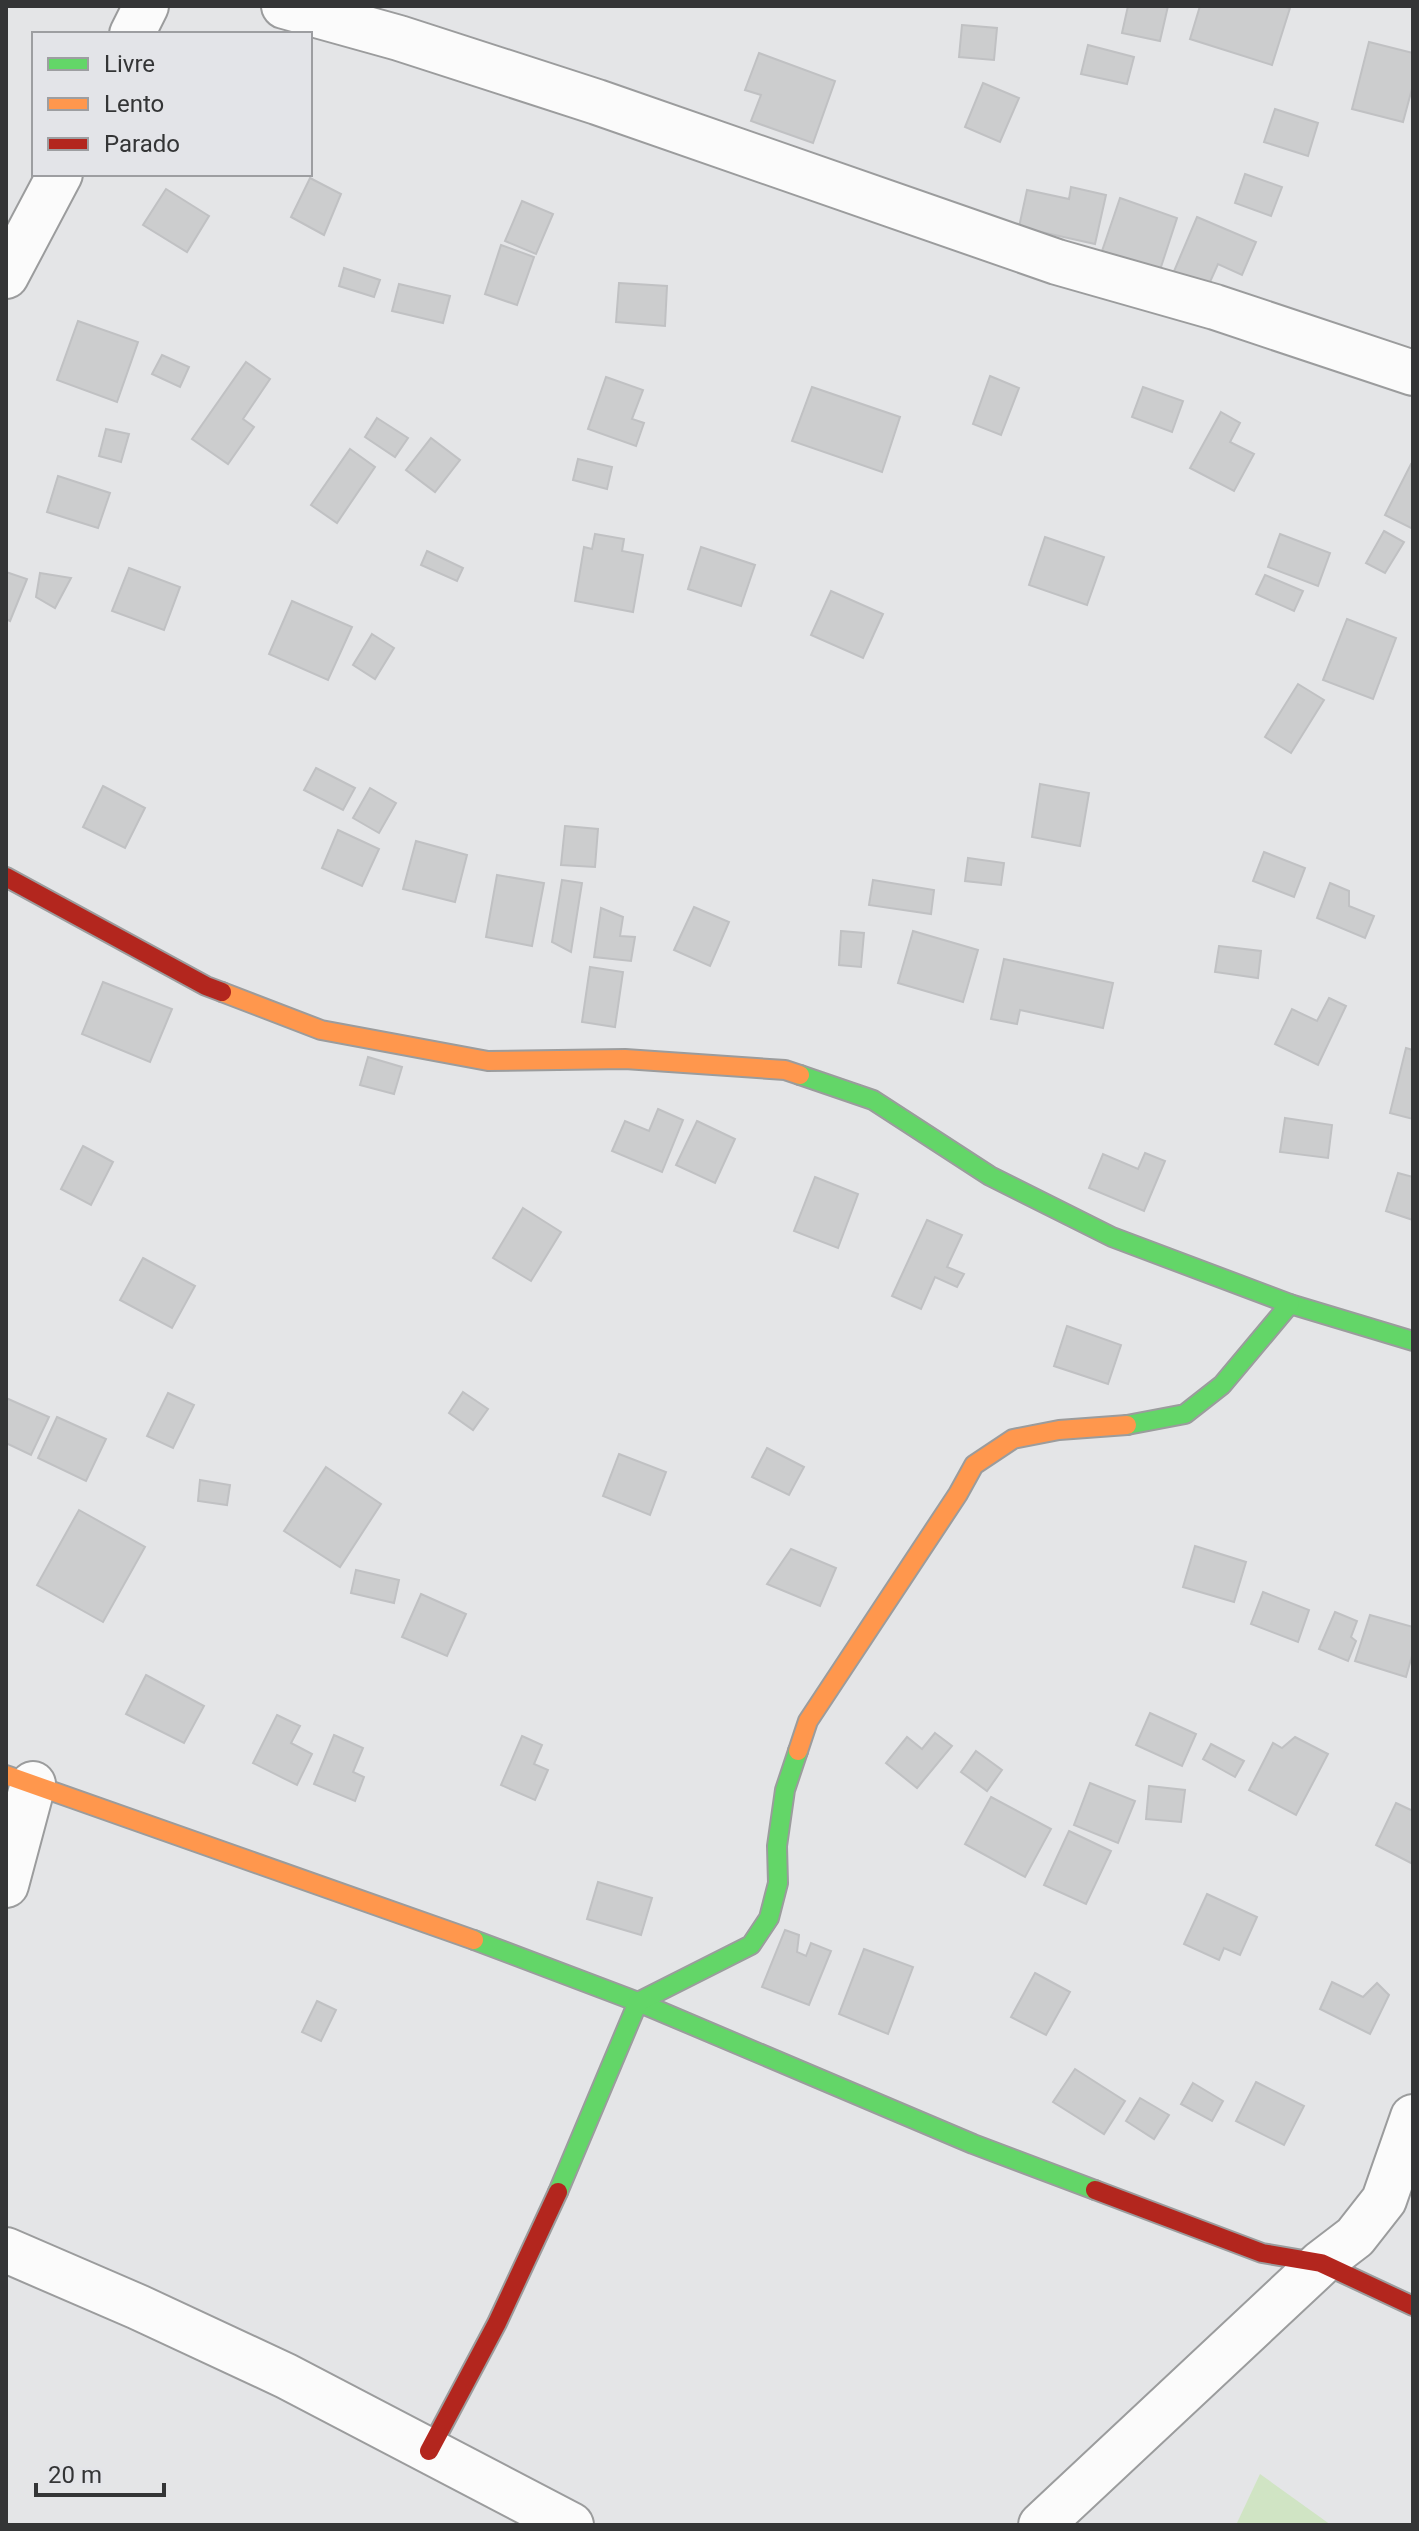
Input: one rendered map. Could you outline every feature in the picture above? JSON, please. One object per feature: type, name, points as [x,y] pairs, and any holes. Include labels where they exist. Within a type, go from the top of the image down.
[{"type":"street","points":[[133,32],[146,6]]},
{"type":"street","points":[[284,6],[399,38],[597,102],[1057,262],[1215,307],[1413,373]]},
{"type":"street","points":[[6,276],[59,176]]},
{"type":"street","points":[[6,877],[206,986],[321,1030],[488,1061],[625,1059],[785,1070],[873,1100],[990,1176],[1112,1237],[1290,1304],[1413,1341]]},
{"type":"street","points":[[429,2451],[497,2323],[578,2149],[638,2002],[751,1945],[769,1918],[778,1883],[777,1846],[785,1790],[808,1721],[974,1465],[1013,1439],[1059,1430],[1136,1424],[1185,1414],[1222,1385],[1290,1304]]},
{"type":"street","points":[[6,1885],[20,1779],[397,1911],[638,2002],[973,2144],[1262,2253],[1321,2263],[1413,2306]]},
{"type":"street","points":[[1041,2525],[1321,2263],[1355,2237],[1384,2200],[1413,2117]]},
{"type":"street","points":[[6,2250],[286,2376],[571,2525]]},
{"type":"green space","points":[[1260,2474],[1331,2525],[1236,2525]]},
{"type":"building","points":[[1128,6],[1168,6],[1160,41],[1122,33]]},
{"type":"building","points":[[1200,6],[1290,8],[1272,65],[1190,39]]},
{"type":"building","points":[[962,25],[997,28],[994,60],[959,57]]},
{"type":"building","points":[[1369,42],[1413,53],[1413,85],[1403,122],[1352,109]]},
{"type":"building","points":[[1088,45],[1134,57],[1127,84],[1081,74]]},
{"type":"building","points":[[759,53],[835,81],[813,143],[751,121],[761,95],[745,90]]},
{"type":"building","points":[[983,83],[1019,98],[1000,142],[965,127]]},
{"type":"building","points":[[1275,109],[1318,123],[1308,156],[1264,142]]},
{"type":"building","points":[[1245,174],[1282,187],[1271,216],[1235,203]]},
{"type":"building","points":[[310,178],[341,194],[324,235],[291,217]]},
{"type":"building","points":[[1071,187],[1106,195],[1095,244],[1019,227],[1027,190],[1069,199]]},
{"type":"building","points":[[166,189],[209,216],[187,252],[143,225]]},
{"type":"building","points":[[1120,198],[1177,218],[1160,270],[1102,251]]},
{"type":"building","points":[[522,201],[553,214],[536,254],[505,241]]},
{"type":"building","points":[[1197,217],[1256,242],[1242,275],[1218,264],[1206,291],[1172,276]]},
{"type":"building","points":[[501,245],[534,257],[517,305],[485,294]]},
{"type":"building","points":[[344,268],[380,280],[374,297],[339,286]]},
{"type":"building","points":[[619,283],[667,286],[665,326],[616,322]]},
{"type":"building","points":[[399,284],[450,296],[443,323],[392,311]]},
{"type":"building","points":[[78,321],[138,342],[117,402],[57,380]]},
{"type":"building","points":[[162,355],[189,367],[180,387],[152,374]]},
{"type":"building","points":[[246,362],[270,379],[243,419],[254,427],[228,464],[192,439]]},
{"type":"building","points":[[990,376],[1019,388],[1001,435],[973,424]]},
{"type":"building","points":[[606,377],[643,390],[632,419],[644,423],[636,446],[588,429]]},
{"type":"building","points":[[812,387],[900,417],[882,472],[792,441]]},
{"type":"building","points":[[1143,387],[1183,401],[1172,432],[1132,417]]},
{"type":"building","points":[[1221,412],[1240,423],[1230,442],[1254,454],[1234,491],[1190,468]]},
{"type":"building","points":[[377,418],[408,438],[395,457],[365,437]]},
{"type":"building","points":[[106,429],[129,434],[121,462],[99,456]]},
{"type":"building","points":[[431,438],[460,460],[435,492],[406,470]]},
{"type":"building","points":[[350,449],[375,467],[337,523],[311,505]]},
{"type":"building","points":[[578,459],[612,467],[607,489],[573,480]]},
{"type":"building","points":[[1413,465],[1413,529],[1385,515]]},
{"type":"building","points":[[58,476],[110,493],[98,528],[47,512]]},
{"type":"building","points":[[1384,531],[1404,542],[1385,573],[1366,563]]},
{"type":"building","points":[[595,534],[624,539],[622,551],[643,555],[633,612],[575,601],[584,547],[592,549]]},
{"type":"building","points":[[1280,534],[1330,553],[1318,586],[1268,567]]},
{"type":"building","points":[[1045,537],[1104,557],[1087,605],[1029,585]]},
{"type":"building","points":[[701,547],[755,565],[741,606],[688,589]]},
{"type":"building","points":[[427,551],[463,568],[457,581],[421,565]]},
{"type":"building","points":[[129,568],[180,587],[164,630],[112,611]]},
{"type":"building","points":[[6,572],[27,579],[10,621],[6,619]]},
{"type":"building","points":[[40,573],[71,578],[55,608],[36,597]]},
{"type":"building","points":[[1265,575],[1303,591],[1294,611],[1256,594]]},
{"type":"building","points":[[831,591],[883,614],[863,658],[811,635]]},
{"type":"building","points":[[292,601],[352,627],[328,680],[269,654]]},
{"type":"building","points":[[1347,619],[1396,638],[1373,699],[1323,680]]},
{"type":"building","points":[[372,634],[394,648],[375,679],[353,665]]},
{"type":"building","points":[[1298,684],[1324,700],[1291,753],[1265,737]]},
{"type":"building","points":[[316,768],[355,788],[343,810],[304,790]]},
{"type":"building","points":[[1040,784],[1089,793],[1080,846],[1032,837]]},
{"type":"building","points":[[103,786],[145,808],[125,848],[83,827]]},
{"type":"building","points":[[370,788],[396,803],[379,833],[353,818]]},
{"type":"building","points":[[565,826],[598,829],[595,867],[561,865]]},
{"type":"building","points":[[338,830],[379,849],[362,886],[322,868]]},
{"type":"building","points":[[416,841],[467,855],[455,902],[403,889]]},
{"type":"building","points":[[1264,852],[1305,868],[1294,897],[1253,881]]},
{"type":"building","points":[[968,858],[1004,863],[1001,885],[965,881]]},
{"type":"building","points":[[497,875],[544,883],[532,946],[486,937]]},
{"type":"building","points":[[562,880],[582,883],[571,952],[552,942]]},
{"type":"building","points":[[873,880],[934,890],[931,914],[869,905]]},
{"type":"building","points":[[1330,883],[1349,891],[1349,906],[1374,916],[1365,938],[1317,918]]},
{"type":"building","points":[[694,907],[729,922],[710,966],[674,950]]},
{"type":"building","points":[[601,908],[623,917],[620,936],[635,937],[631,961],[594,957]]},
{"type":"building","points":[[841,931],[864,933],[861,967],[839,965]]},
{"type":"building","points":[[913,931],[978,950],[963,1002],[898,983]]},
{"type":"building","points":[[1219,946],[1261,951],[1258,978],[1215,972]]},
{"type":"building","points":[[1004,959],[1113,983],[1103,1028],[1020,1010],[1017,1024],[991,1019]]},
{"type":"building","points":[[590,967],[623,972],[615,1027],[582,1022]]},
{"type":"building","points":[[103,982],[172,1009],[150,1062],[82,1034]]},
{"type":"building","points":[[1329,998],[1346,1006],[1318,1065],[1275,1044],[1292,1009],[1317,1021]]},
{"type":"building","points":[[1406,1048],[1413,1050],[1413,1119],[1390,1113]]},
{"type":"building","points":[[368,1057],[402,1067],[394,1094],[360,1085]]},
{"type":"building","points":[[658,1109],[683,1120],[662,1172],[612,1151],[625,1121],[649,1131]]},
{"type":"building","points":[[1285,1118],[1332,1125],[1328,1158],[1280,1152]]},
{"type":"building","points":[[697,1121],[735,1139],[715,1183],[676,1165]]},
{"type":"building","points":[[83,1146],[113,1162],[91,1205],[61,1189]]},
{"type":"building","points":[[1145,1153],[1165,1161],[1144,1211],[1089,1188],[1103,1154],[1138,1169]]},
{"type":"building","points":[[1398,1173],[1413,1177],[1413,1220],[1386,1211]]},
{"type":"building","points":[[815,1177],[858,1194],[838,1248],[794,1231]]},
{"type":"building","points":[[523,1208],[561,1232],[531,1281],[493,1258]]},
{"type":"building","points":[[927,1220],[962,1235],[947,1267],[964,1274],[957,1287],[935,1277],[921,1309],[892,1296]]},
{"type":"building","points":[[143,1258],[195,1286],[172,1328],[120,1300]]},
{"type":"building","points":[[1067,1326],[1121,1345],[1108,1384],[1054,1366]]},
{"type":"building","points":[[463,1392],[488,1409],[473,1430],[449,1413]]},
{"type":"building","points":[[168,1393],[194,1405],[173,1448],[147,1436]]},
{"type":"building","points":[[6,1398],[49,1417],[31,1455],[6,1443]]},
{"type":"building","points":[[57,1417],[106,1439],[86,1481],[38,1458]]},
{"type":"building","points":[[767,1448],[804,1467],[789,1495],[752,1477]]},
{"type":"building","points":[[619,1454],[666,1472],[650,1515],[603,1496]]},
{"type":"building","points":[[326,1467],[381,1504],[340,1567],[284,1531]]},
{"type":"building","points":[[200,1480],[230,1485],[227,1505],[198,1501]]},
{"type":"building","points":[[79,1510],[145,1547],[103,1622],[37,1585]]},
{"type":"building","points":[[1195,1546],[1246,1562],[1234,1602],[1183,1587]]},
{"type":"building","points":[[791,1549],[836,1568],[820,1606],[767,1584]]},
{"type":"building","points":[[356,1570],[399,1580],[394,1603],[351,1593]]},
{"type":"building","points":[[1263,1592],[1309,1610],[1298,1642],[1251,1624]]},
{"type":"building","points":[[421,1594],[466,1614],[447,1656],[402,1637]]},
{"type":"building","points":[[1335,1612],[1357,1621],[1351,1637],[1356,1641],[1348,1661],[1319,1649]]},
{"type":"building","points":[[1370,1615],[1413,1627],[1413,1652],[1406,1677],[1355,1661]]},
{"type":"building","points":[[146,1675],[204,1706],[184,1743],[126,1714]]},
{"type":"building","points":[[1150,1713],[1196,1734],[1182,1766],[1136,1745]]},
{"type":"building","points":[[277,1715],[300,1726],[291,1743],[312,1754],[297,1785],[253,1763]]},
{"type":"building","points":[[935,1733],[952,1746],[917,1788],[886,1763],[907,1737],[922,1749]]},
{"type":"building","points":[[334,1735],[363,1748],[353,1772],[364,1777],[355,1801],[314,1784]]},
{"type":"building","points":[[522,1736],[542,1745],[534,1764],[548,1770],[535,1800],[501,1785]]},
{"type":"building","points":[[1295,1737],[1328,1754],[1296,1815],[1249,1790],[1273,1743],[1282,1748]]},
{"type":"building","points":[[1211,1744],[1244,1761],[1235,1777],[1203,1759]]},
{"type":"building","points":[[976,1751],[1002,1770],[987,1791],[961,1772]]},
{"type":"building","points":[[1090,1783],[1135,1801],[1118,1843],[1074,1825]]},
{"type":"building","points":[[1149,1786],[1185,1790],[1181,1822],[1146,1819]]},
{"type":"building","points":[[991,1797],[1051,1829],[1025,1877],[965,1844]]},
{"type":"building","points":[[1396,1803],[1413,1811],[1413,1864],[1376,1845]]},
{"type":"building","points":[[1069,1831],[1111,1851],[1086,1904],[1044,1885]]},
{"type":"building","points":[[598,1882],[652,1898],[641,1935],[587,1919]]},
{"type":"building","points":[[1207,1894],[1257,1917],[1240,1955],[1224,1948],[1219,1960],[1184,1944]]},
{"type":"building","points":[[785,1930],[799,1935],[797,1952],[806,1956],[811,1943],[831,1951],[809,2005],[762,1987]]},
{"type":"building","points":[[864,1949],[913,1967],[888,2034],[839,2014]]},
{"type":"building","points":[[1035,1973],[1070,1992],[1046,2035],[1011,2017]]},
{"type":"building","points":[[1332,1982],[1363,1997],[1377,1983],[1389,1995],[1370,2034],[1320,2009]]},
{"type":"building","points":[[317,2001],[336,2010],[321,2041],[302,2032]]},
{"type":"building","points":[[1075,2069],[1125,2101],[1104,2134],[1053,2102]]},
{"type":"building","points":[[1256,2082],[1304,2106],[1284,2145],[1236,2121]]},
{"type":"building","points":[[1193,2083],[1223,2101],[1212,2121],[1181,2104]]},
{"type":"building","points":[[1140,2098],[1169,2115],[1154,2139],[1126,2121]]},
{"type":"traffic: fast","points":[[800,1075],[873,1100],[990,1176],[1112,1237],[1290,1304],[1413,1341]]},
{"type":"traffic: fast","points":[[1127,1425],[1185,1414],[1222,1385],[1290,1304]]},
{"type":"traffic: fast","points":[[558,2192],[638,2002],[751,1945],[769,1918],[778,1883],[777,1846],[785,1790],[798,1751]]},
{"type":"traffic: fast","points":[[474,1940],[638,2002],[973,2144],[1095,2190]]},
{"type":"traffic: slow","points":[[222,992],[321,1030],[488,1061],[625,1059],[785,1070],[800,1075]]},
{"type":"traffic: slow","points":[[798,1751],[808,1721],[974,1465],[1013,1439],[1059,1430],[1127,1425]]},
{"type":"traffic: slow","points":[[6,1775],[474,1940]]},
{"type":"traffic: jam","points":[[6,877],[222,992]]},
{"type":"traffic: jam","points":[[1095,2190],[1262,2253],[1321,2263],[1413,2306]]},
{"type":"traffic: jam","points":[[429,2451],[497,2323],[558,2192]]}]
